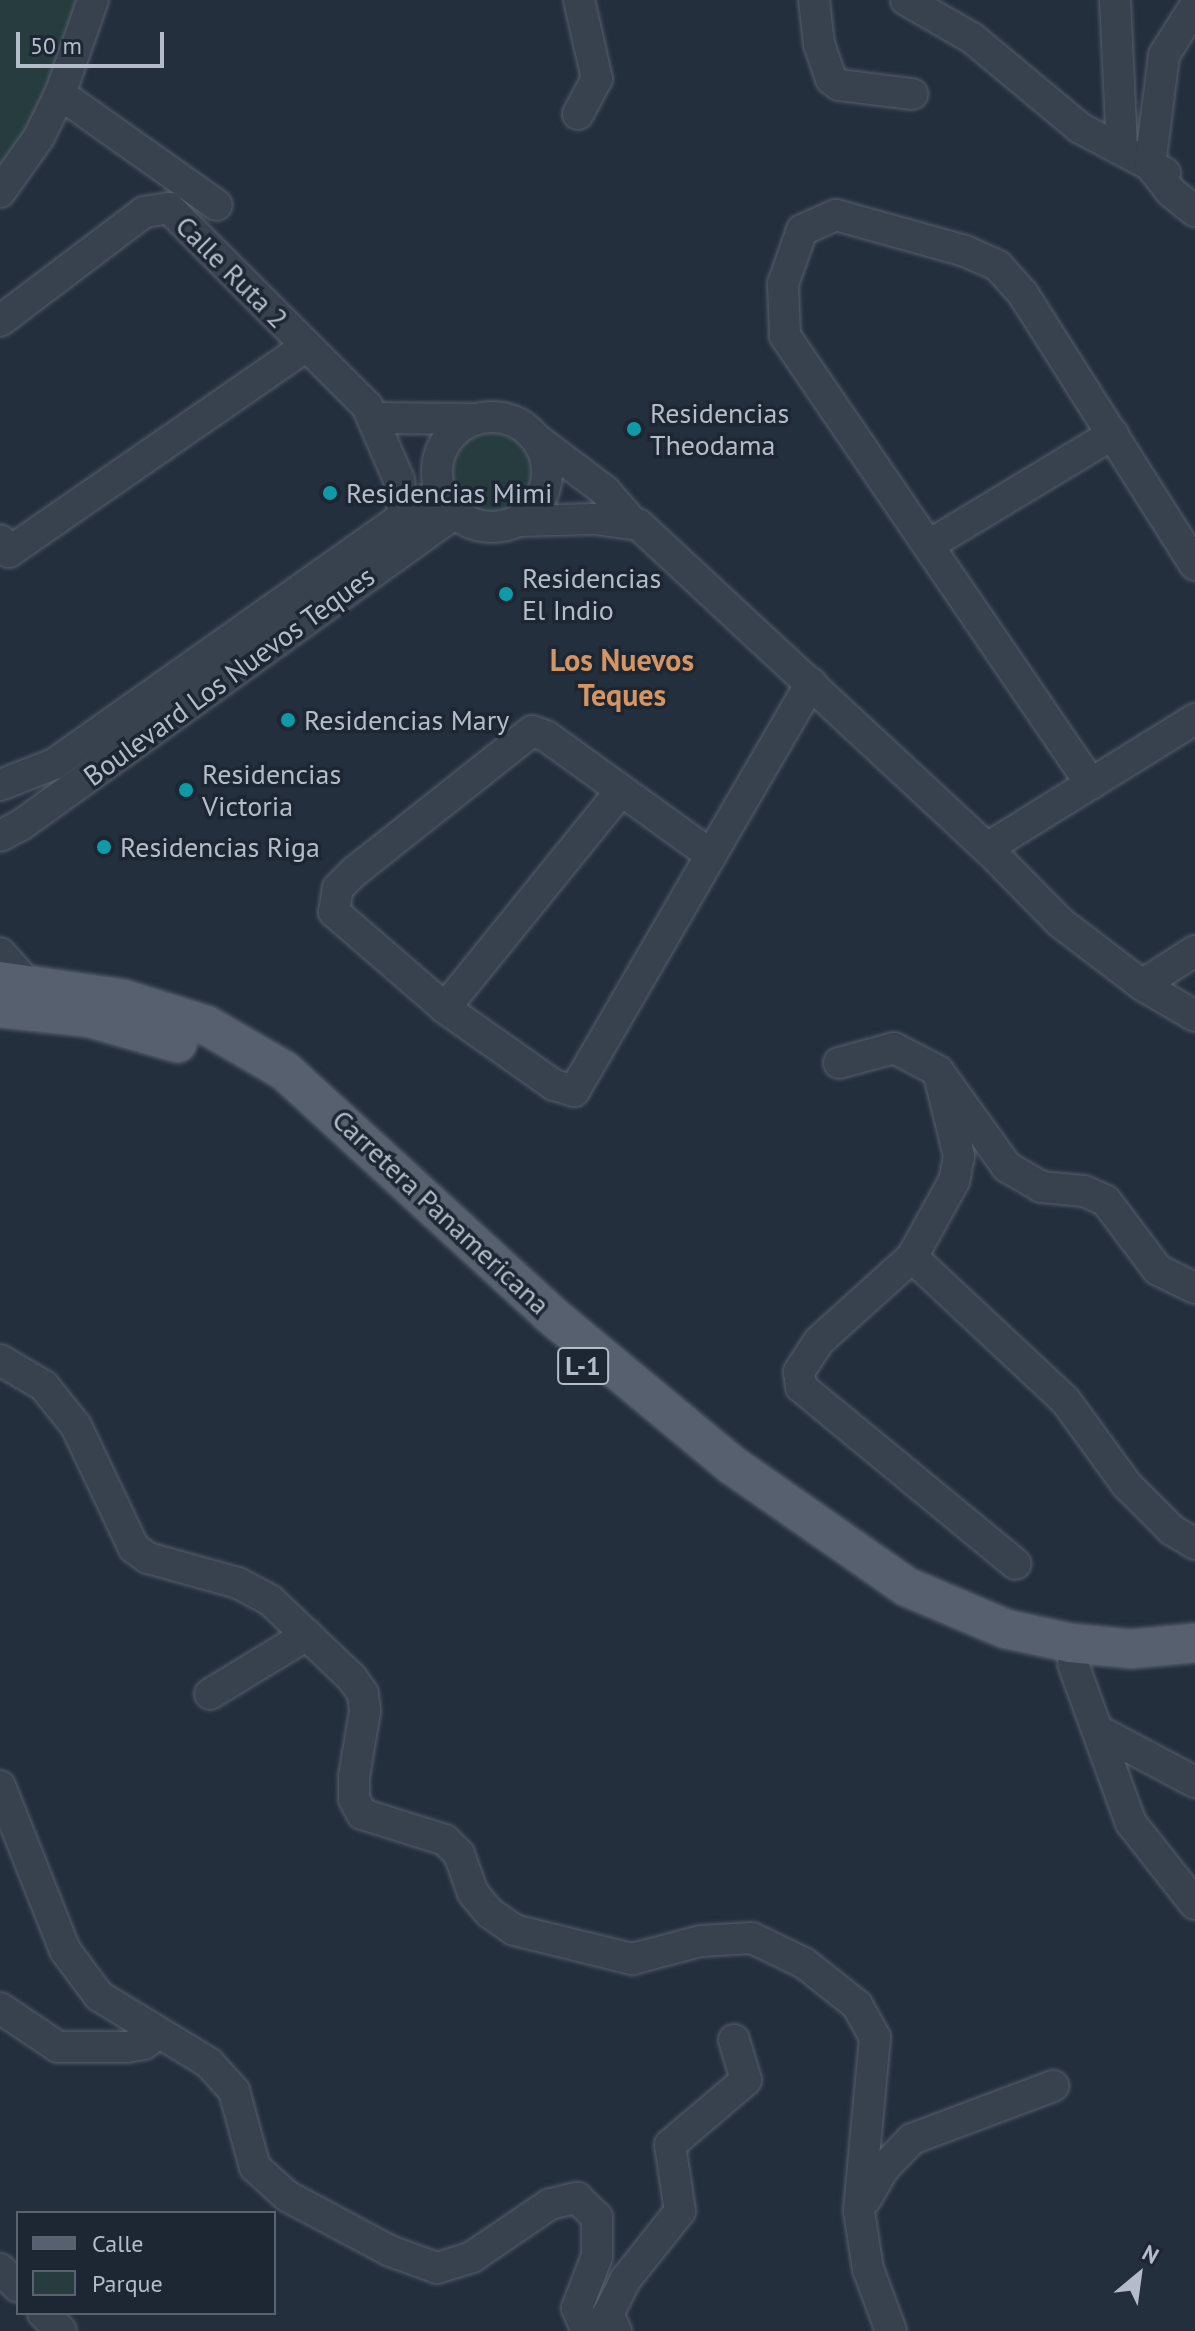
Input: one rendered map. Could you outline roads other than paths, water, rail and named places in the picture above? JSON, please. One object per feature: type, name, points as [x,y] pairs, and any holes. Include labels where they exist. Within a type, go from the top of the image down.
[{"type":"main road","name":"Carretera Panamericana","points":[[6,981],[123,999],[206,1025],[285,1071],[550,1314],[720,1455],[907,1587],[1006,1629],[1070,1643],[1131,1649],[1195,1643]]},
{"type":"main road","name":"Carretera Panamericana","points":[[6,981],[90,1018],[196,1048],[275,1092],[537,1328],[721,1481],[900,1601],[996,1649],[1073,1664],[1141,1670],[1195,1666]]},
{"type":"street","points":[[0,192],[39,137],[60,94],[93,0]]},
{"type":"street","points":[[578,114],[597,79],[579,0]]},
{"type":"street","points":[[814,0],[819,44],[831,79],[839,85],[912,94]]},
{"type":"street","points":[[906,0],[972,38],[1080,128],[1195,190]]},
{"type":"street","points":[[1115,0],[1122,149]]},
{"type":"street","points":[[1195,6],[1164,55],[1150,165],[1170,191],[1195,211]]},
{"type":"street","points":[[60,94],[217,205]]},
{"type":"street","name":"Calle Ruta 2","points":[[0,321],[144,212],[169,208],[371,412]]},
{"type":"street","points":[[1091,784],[785,336],[783,284],[802,230],[836,215],[965,251],[998,266],[1023,294],[1195,565]]},
{"type":"street","name":"Calle Ruta 2","points":[[0,540],[9,552],[306,346]]},
{"type":"street","points":[[404,520],[399,480],[380,444],[371,412],[443,422],[490,417],[508,420],[605,491],[633,523],[811,683],[987,848],[1061,923],[1142,985],[1195,1016]]},
{"type":"street","points":[[490,417],[473,420],[446,441],[438,466],[448,502],[488,527],[519,521],[633,523]]},
{"type":"street","points":[[929,545],[1113,434]]},
{"type":"street","points":[[519,521],[545,489],[547,464],[533,436]]},
{"type":"street","name":"Boulevard Los Nuevos Teques","points":[[1,786],[54,764],[404,520],[448,502]]},
{"type":"street","name":"Boulevard Los Nuevos Teques","points":[[7,827],[448,502]]},
{"type":"street","points":[[711,855],[546,736],[532,731],[338,888],[334,912],[445,1008],[554,1085],[574,1091],[811,683]]},
{"type":"street","points":[[987,848],[1195,719]]},
{"type":"street","points":[[445,1008],[621,791]]},
{"type":"street","points":[[1142,985],[1195,951]]},
{"type":"street","points":[[839,1063],[894,1048],[938,1071],[1007,1167],[1041,1187],[1084,1191],[1106,1201],[1158,1270],[1195,1288]]},
{"type":"street","points":[[938,1071],[959,1156],[954,1181],[912,1257],[819,1341],[799,1372],[801,1387],[1016,1564]]},
{"type":"street","points":[[912,1257],[1065,1400],[1127,1485],[1172,1530],[1195,1544]]},
{"type":"street","points":[[0,1360],[44,1386],[76,1426],[134,1548],[148,1558],[238,1583],[270,1600],[363,1694],[365,1711],[354,1777],[354,1799],[362,1814],[445,1840],[459,1854],[473,1893],[514,1930],[632,1959],[701,1941],[752,1938],[804,1963],[857,2005],[875,2037],[859,2211],[868,2269],[891,2331]]},
{"type":"street","points":[[210,1694],[307,1635]]},
{"type":"street","points":[[1073,1664],[1131,1823],[1195,1904]]},
{"type":"street","points":[[1099,1731],[1195,1782]]},
{"type":"street","points":[[0,1786],[65,1950],[99,1996],[209,2063],[234,2091],[255,2167],[287,2196],[390,2251],[437,2268],[472,2257],[550,2204],[577,2198],[597,2217],[597,2256],[577,2308],[587,2331]]},
{"type":"street","points":[[0,2008],[58,2047],[127,2047],[144,2044],[157,2034]]},
{"type":"street","points":[[616,2331],[608,2314],[626,2279],[680,2211],[670,2145],[746,2080],[734,2040]]},
{"type":"street","points":[[859,2211],[883,2169],[912,2139],[1053,2086]]},
{"type":"street","points":[[0,2269],[16,2285]]},
{"type":"street","points":[[45,2315],[61,2331]]},
{"type":"place","name":"Residencias Theodama","points":[[634,429]]},
{"type":"place","name":"Residencias Mimi","points":[[330,493]]},
{"type":"place","name":"Residencias El Indio","points":[[506,594]]},
{"type":"place","name":"Residencias Mary","points":[[288,720]]},
{"type":"place","name":"Residencias Victoria","points":[[186,790]]},
{"type":"place","name":"Residencias Riga","points":[[104,847]]},
{"type":"district","name":"Los Nuevos Teques","points":[[622,677]]}]
